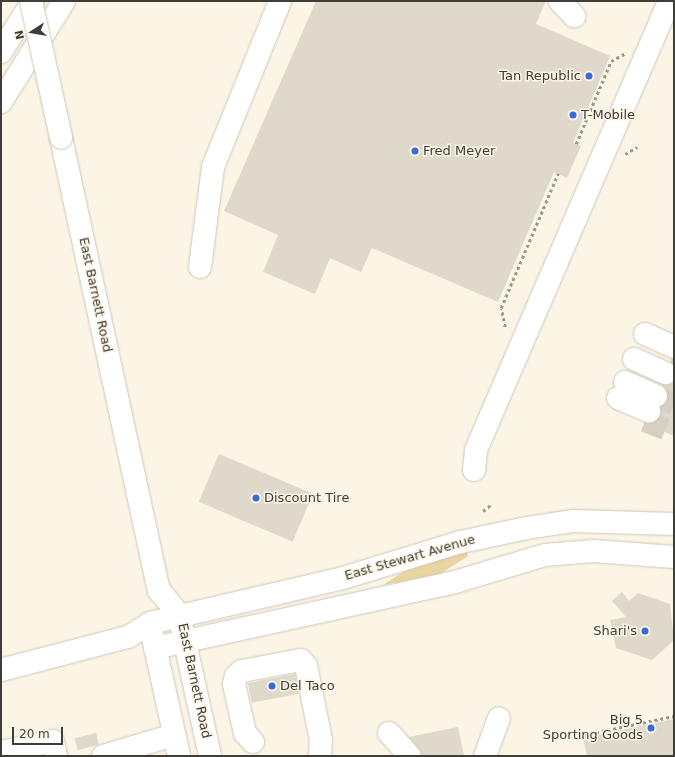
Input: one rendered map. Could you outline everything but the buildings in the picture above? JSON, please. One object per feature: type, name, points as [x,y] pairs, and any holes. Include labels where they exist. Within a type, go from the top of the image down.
[{"type":"main road","points":[[2,50],[28,1]]},
{"type":"main road","points":[[2,50],[32,1]]},
{"type":"main road","name":"East Barnett Road","points":[[32,1],[159,590],[179,615],[210,756]]},
{"type":"main road","points":[[6,95],[64,1]]},
{"type":"main road","points":[[6,95],[79,1]]},
{"type":"main road","points":[[200,267],[213,167],[280,1]]},
{"type":"main road","points":[[474,470],[476,450],[669,1]]},
{"type":"main road","points":[[632,366],[674,335]]},
{"type":"main road","points":[[632,366],[660,385]]},
{"type":"main road","points":[[632,366],[660,385]]},
{"type":"main road","name":"East Stewart Avenue","points":[[1,670],[128,637],[150,623],[179,615],[343,578],[461,542],[527,528],[573,521],[674,524]]},
{"type":"main road","points":[[128,637],[155,648],[455,582],[532,558],[594,551],[674,556]]},
{"type":"main road","name":"East Barnett Road","points":[[159,590],[150,623],[179,756]]},
{"type":"main road","points":[[253,742],[245,733],[234,684],[236,676],[242,671],[301,660],[306,666],[321,740],[320,756]]},
{"type":"main road","points":[[389,733],[400,756]]},
{"type":"main road","points":[[389,733],[404,756]]},
{"type":"main road","points":[[389,733],[410,756]]},
{"type":"main road","points":[[113,754],[145,749],[174,735]]},
{"type":"main road","points":[[1,752],[53,741],[56,756]]},
{"type":"path","points":[[576,144],[611,61],[624,54]]},
{"type":"path","points":[[505,327],[501,308],[558,174]]},
{"type":"path","points":[[483,511],[492,504]]},
{"type":"path","points":[[584,735],[674,716]]},
{"type":"shaded area","points":[[467,551],[468,556],[440,574],[383,585],[412,566]]},
{"type":"tunnel","points":[[670,363],[674,364]]},
{"type":"tunnel","points":[[656,396],[674,404]]},
{"type":"tunnel","points":[[645,421],[674,433]]},
{"type":"place","name":"Tan Republic","points":[[589,76]]},
{"type":"place","name":"T-Mobile","points":[[573,115]]},
{"type":"place","name":"Fred Meyer","points":[[415,151]]},
{"type":"place","name":"Discount Tire","points":[[256,498]]},
{"type":"place","name":"Shari's","points":[[645,631]]},
{"type":"place","name":"Del Taco","points":[[272,686]]},
{"type":"place","name":"Big 5 Sporting Goods","points":[[651,728]]}]
